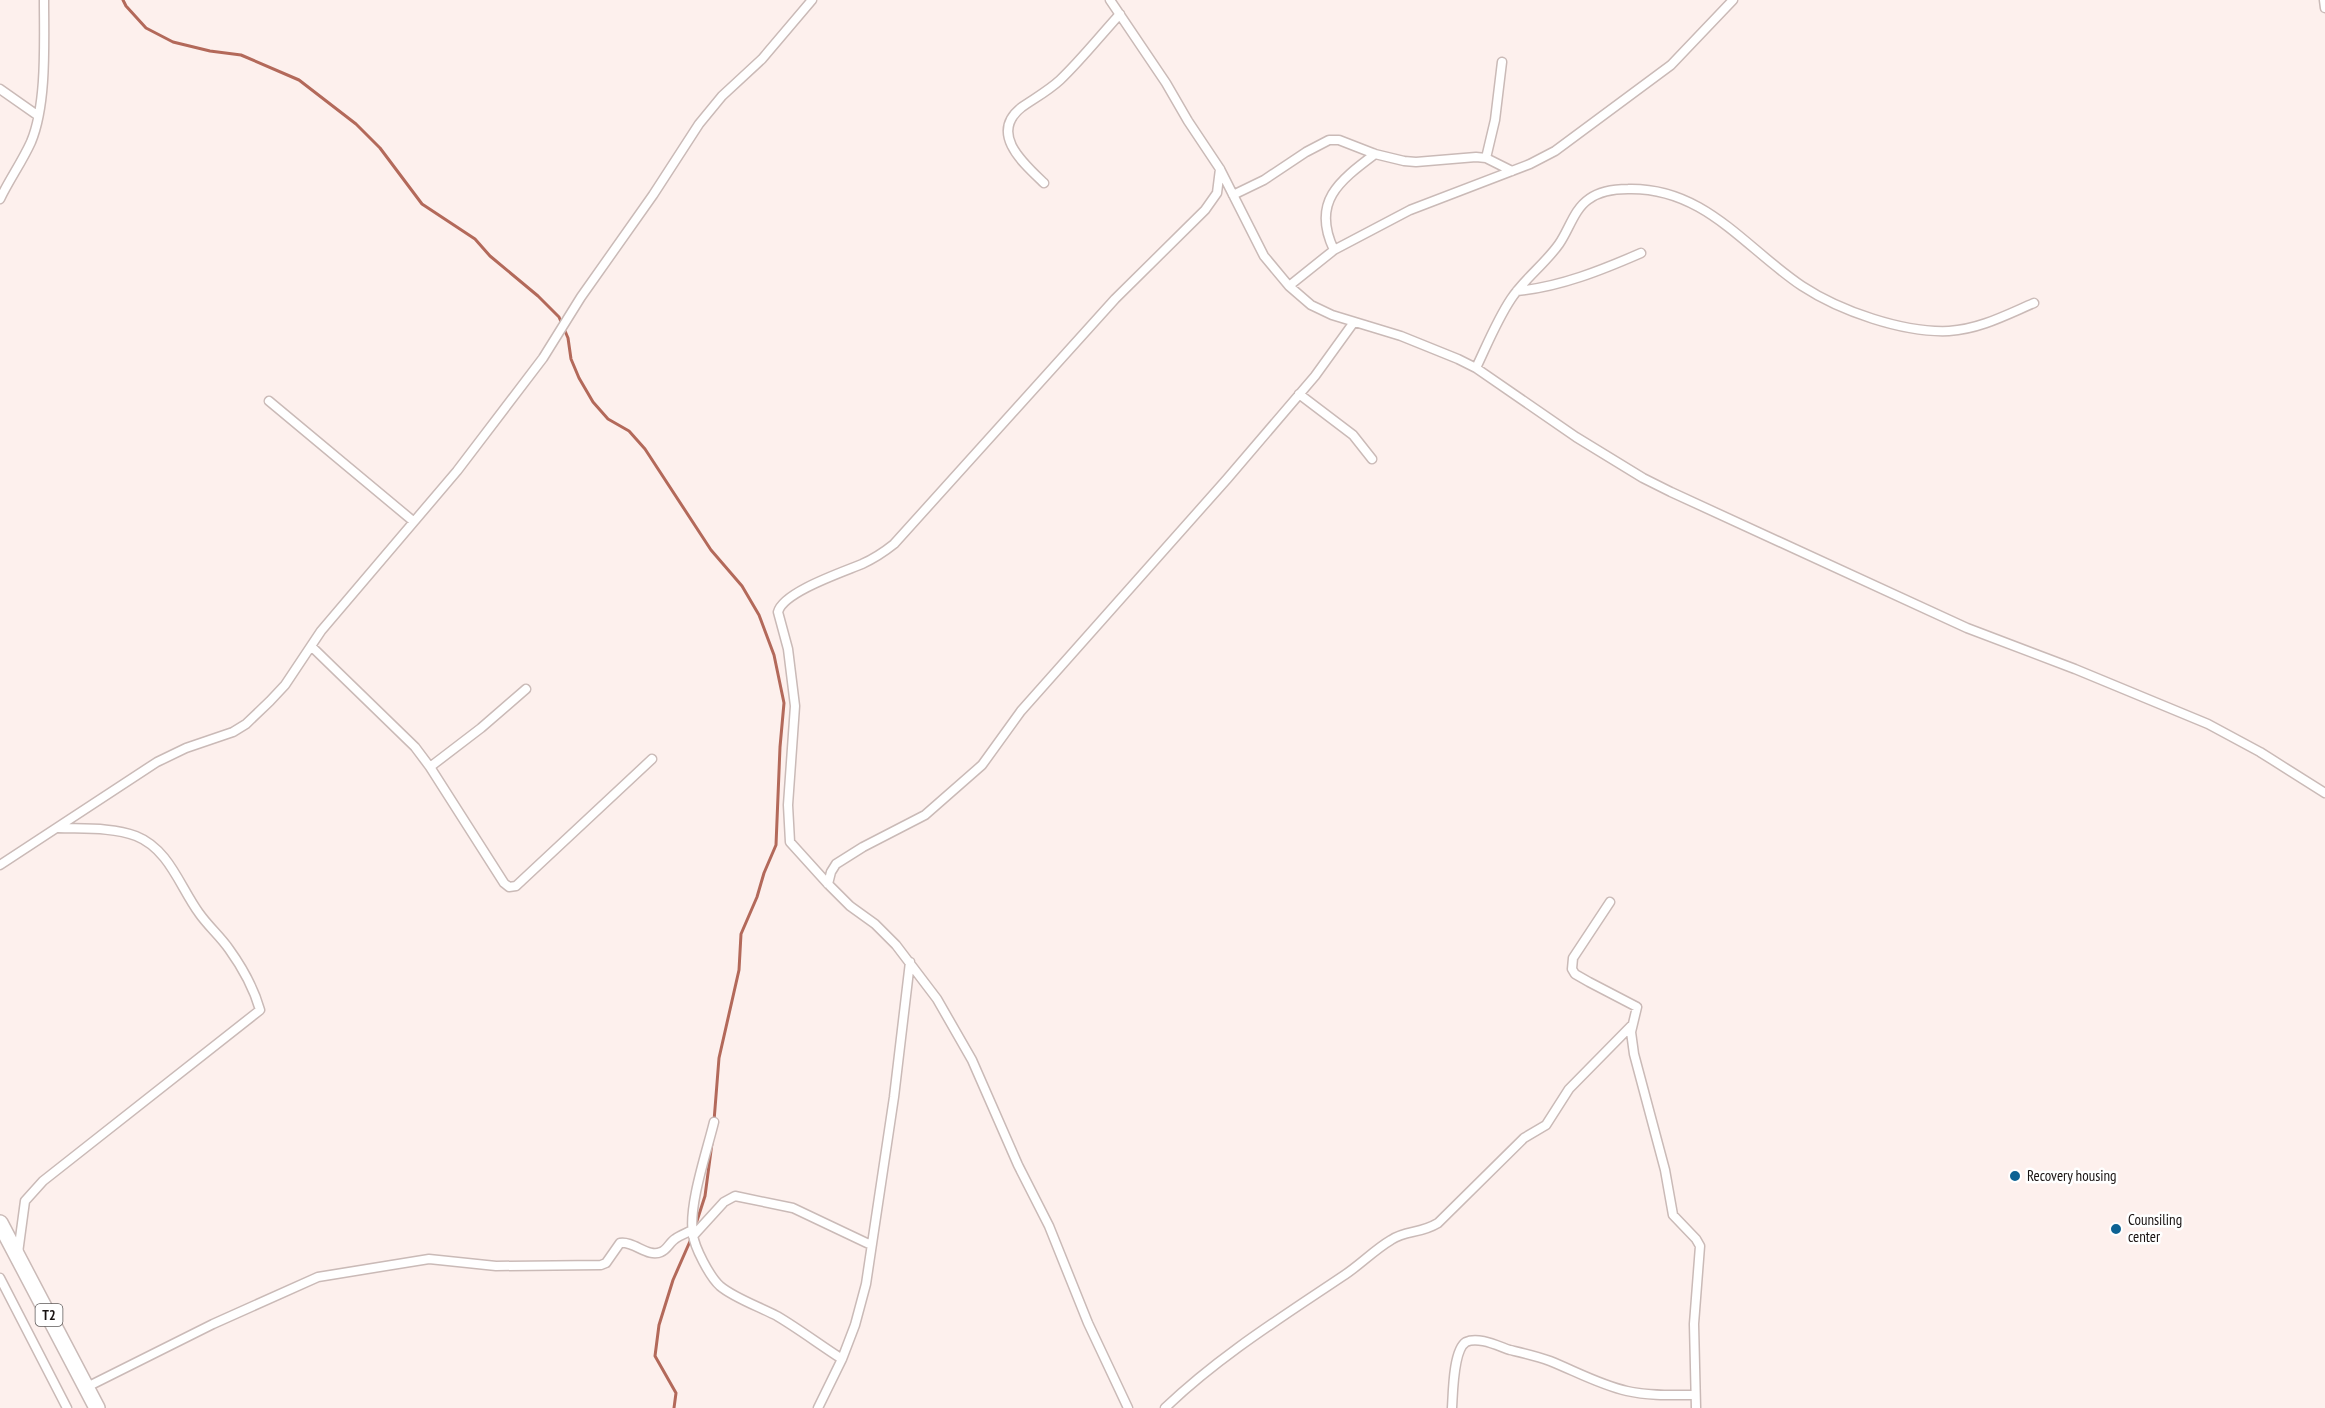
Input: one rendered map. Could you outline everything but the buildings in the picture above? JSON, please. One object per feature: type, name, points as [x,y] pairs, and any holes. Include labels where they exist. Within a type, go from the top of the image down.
[{"type":"highway","name":"T2","points":[[0,1223],[97,1408]]},
{"type":"street","points":[[0,199],[31,142],[37,115],[43,54],[44,0]]},
{"type":"street","points":[[0,865],[157,762],[186,748],[232,732],[246,724],[285,685],[311,646],[354,590],[457,471],[543,358],[581,297],[653,195],[699,124],[722,96],[762,59],[812,0]]},
{"type":"street","points":[[1110,0],[1220,169],[1263,256],[1289,286],[1311,304],[1332,315],[1401,336],[1458,359],[1476,368],[1576,438],[1662,487],[1967,628],[2075,669],[2208,724],[2260,752],[2325,793]]},
{"type":"street","points":[[1289,286],[1334,250],[1410,210],[1512,171],[1555,151],[1641,89],[1689,47],[1733,0]]},
{"type":"street","points":[[2324,0],[2325,8]]},
{"type":"street","points":[[1044,183],[1019,159],[1010,145],[1012,118],[1021,108],[1064,77],[1120,14]]},
{"type":"street","points":[[1486,158],[1495,120],[1503,62]]},
{"type":"street","points":[[0,89],[37,115]]},
{"type":"street","points":[[1233,195],[1264,180],[1306,152],[1329,140],[1355,145],[1375,154],[1416,162],[1486,158],[1512,171]]},
{"type":"street","points":[[1334,250],[1328,237],[1326,224],[1329,197],[1347,175],[1375,154]]},
{"type":"street","points":[[1128,1408],[1088,1323],[1049,1226],[1018,1165],[972,1060],[937,999],[910,962],[875,924],[850,906],[791,845],[788,805],[795,705],[788,649],[778,612],[780,607],[806,588],[862,564],[894,544],[1115,299],[1205,210],[1217,194],[1220,169]]},
{"type":"street","points":[[1476,368],[1502,314],[1518,291],[1559,243],[1581,205],[1600,193],[1616,189],[1642,189],[1679,196],[1711,214],[1803,286],[1840,307],[1870,317],[1914,328],[1949,331],[1987,324],[2034,303]]},
{"type":"street","points":[[1518,291],[1550,286],[1641,253]]},
{"type":"street","points":[[828,884],[836,864],[863,847],[925,815],[982,765],[1021,711],[1227,479],[1315,376],[1354,322]]},
{"type":"street","points":[[1299,394],[1353,435],[1372,459]]},
{"type":"street","points":[[268,401],[413,521]]},
{"type":"street","points":[[311,646],[415,747],[430,766],[504,883],[513,887],[652,759]]},
{"type":"street","points":[[430,766],[526,689]]},
{"type":"street","points":[[18,1256],[25,1201],[43,1181],[260,1010],[230,949],[198,912],[173,868],[157,850],[137,836],[116,831],[58,828]]},
{"type":"street","points":[[1610,902],[1573,958],[1572,969],[1575,974],[1635,1005],[1637,1009],[1631,1026],[1631,1035],[1665,1170],[1673,1215],[1700,1246],[1694,1324],[1696,1408]]},
{"type":"street","points":[[818,1408],[842,1359],[855,1325],[866,1284],[890,1128],[910,962]]},
{"type":"street","points":[[1165,1408],[1202,1375],[1350,1272],[1391,1240],[1423,1231],[1438,1223],[1529,1134],[1546,1125],[1569,1089],[1631,1026]]},
{"type":"street","points":[[714,1122],[696,1196],[692,1233],[707,1268],[720,1286],[778,1317],[842,1359]]},
{"type":"street","points":[[87,1387],[213,1324],[318,1276],[429,1259],[496,1266],[601,1265],[606,1263],[620,1244],[625,1243],[658,1253],[664,1250],[677,1237],[692,1233],[724,1202],[735,1196],[793,1208],[871,1245]]},
{"type":"street","points":[[0,1278],[67,1408]]},
{"type":"street","points":[[1452,1408],[1456,1358],[1460,1348],[1467,1342],[1476,1341],[1488,1342],[1547,1360],[1597,1382],[1626,1391],[1654,1395],[1695,1395]]},
{"type":"waterway","points":[[123,0],[146,28],[173,42],[210,51],[241,55],[299,80],[356,124],[380,148],[422,204],[475,239],[490,256],[538,296],[559,317],[568,338],[571,359],[593,402],[608,419],[629,431],[645,449],[711,550],[742,586],[759,615],[774,655],[784,703],[776,845],[741,934],[739,970],[719,1058],[714,1121]]},
{"type":"waterway","points":[[695,1227],[705,1196],[712,1143]]},
{"type":"waterway","points":[[674,1408],[676,1393],[655,1356],[659,1325],[673,1280],[691,1239]]},
{"type":"place","name":"Recovery housing","points":[[2015,1176]]},
{"type":"place","name":"Counsiling center","points":[[2116,1229]]}]
